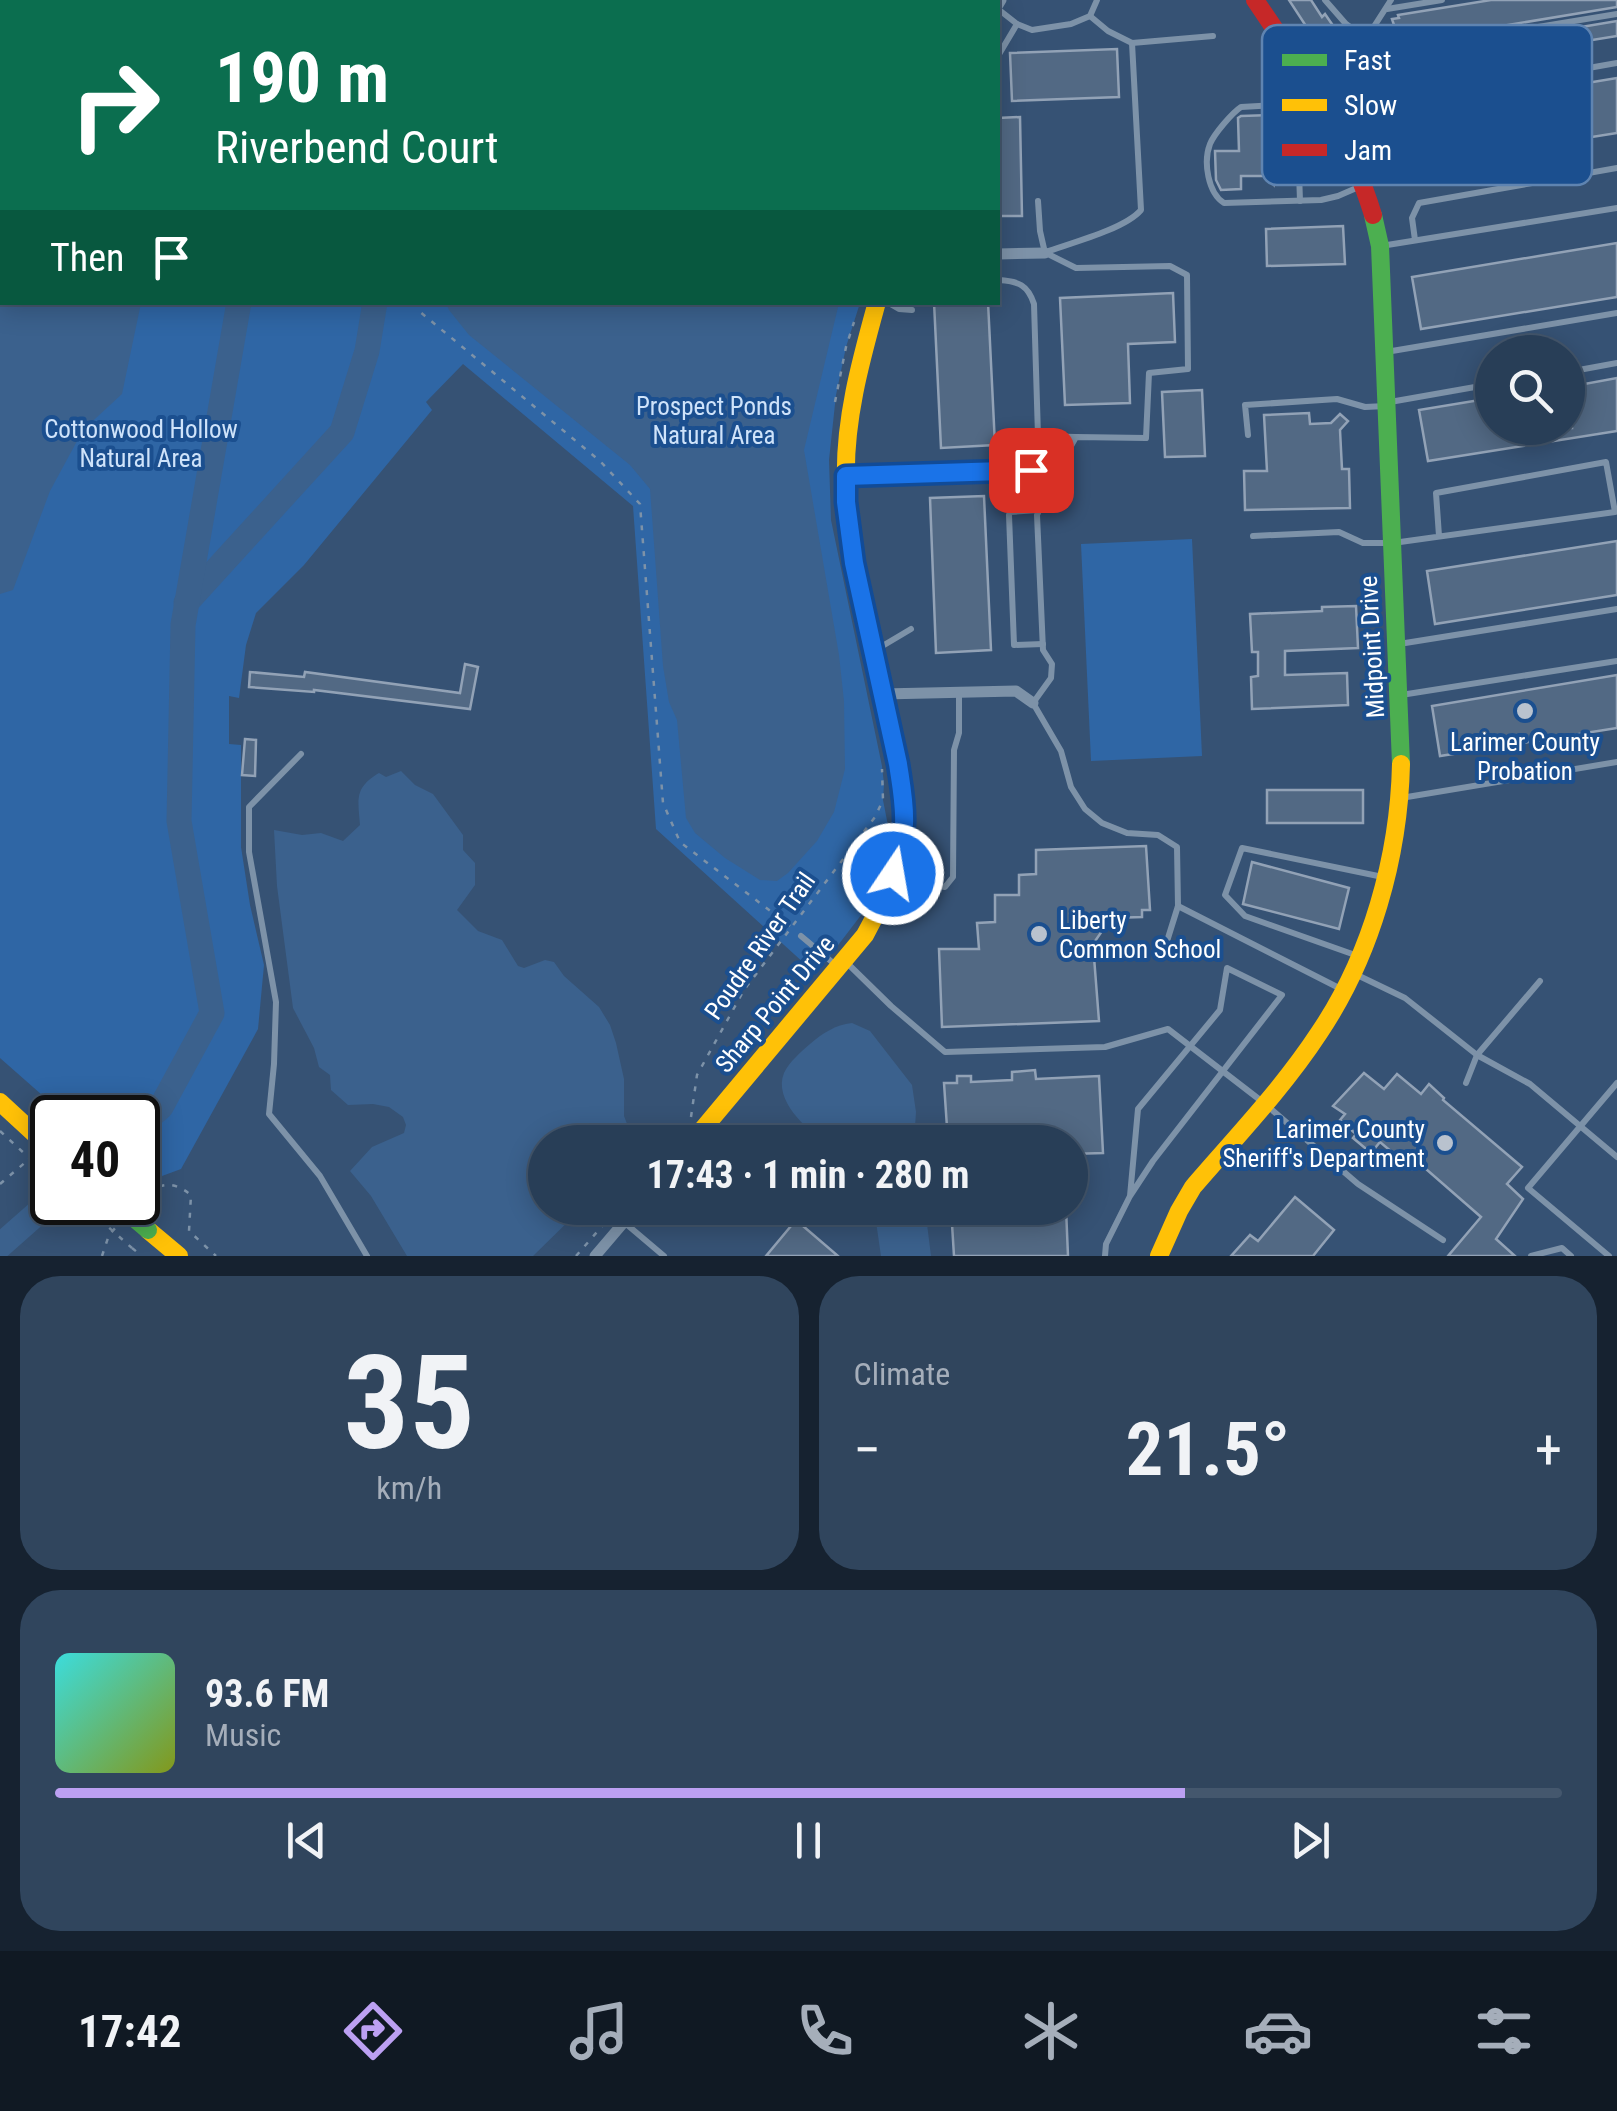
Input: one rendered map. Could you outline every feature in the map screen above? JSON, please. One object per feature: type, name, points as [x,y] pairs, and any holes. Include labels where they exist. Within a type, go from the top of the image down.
[{"type":"street","name":"Midpoint Drive","points":[[1255,0],[1272,25]]},
{"type":"street","name":"Midpoint Drive","points":[[1159,1256],[1193,1187],[1305,1053],[1352,973],[1384,878],[1400,799],[1402,740],[1380,246],[1364,186]]},
{"type":"street","points":[[1000,254],[1045,253]]},
{"type":"street","name":"Sharp Point Drive","points":[[697,1125],[865,935],[895,869],[904,823],[898,764],[854,563],[846,502],[847,433],[859,365],[876,305]]},
{"type":"street","points":[[846,476],[1058,469]]},
{"type":"street","points":[[884,694],[1016,690],[1032,703]]},
{"type":"street","points":[[0,1102],[30,1130]]},
{"type":"street","points":[[142,1225],[179,1256]]},
{"type":"street","points":[[595,1256],[621,1225]]},
{"type":"lane","points":[[1000,6],[1016,24],[1032,30],[1071,24],[1090,16],[1097,0]]},
{"type":"lane","points":[[1326,0],[1347,25]]},
{"type":"lane","points":[[1375,25],[1392,0]]},
{"type":"lane","points":[[1386,9],[1442,0]]},
{"type":"lane","points":[[1550,25],[1617,14]]},
{"type":"lane","points":[[1090,16],[1132,43],[1213,36]]},
{"type":"lane","points":[[1000,52],[1016,24]]},
{"type":"lane","points":[[1045,253],[1121,224],[1141,210],[1132,43]]},
{"type":"lane","points":[[1592,67],[1617,63]]},
{"type":"lane","points":[[1262,106],[1241,107],[1212,140],[1208,150],[1210,186],[1215,197],[1224,203],[1300,201],[1338,196],[1364,186]]},
{"type":"lane","points":[[1592,172],[1617,168]]},
{"type":"lane","points":[[1299,185],[1300,201]]},
{"type":"lane","points":[[1415,240],[1412,218],[1419,203],[1521,185]]},
{"type":"lane","points":[[1038,200],[1045,253]]},
{"type":"lane","points":[[1380,246],[1617,208]]},
{"type":"lane","points":[[1004,471],[1004,435],[1146,438],[1149,374],[1188,368],[1187,276],[1170,266],[1076,268],[1045,253]]},
{"type":"lane","points":[[1000,280],[1023,285],[1034,304],[1038,436]]},
{"type":"lane","points":[[892,305],[912,310]]},
{"type":"lane","points":[[1385,352],[1617,313]]},
{"type":"lane","points":[[1585,369],[1617,363]]},
{"type":"lane","points":[[1248,435],[1246,405],[1337,400],[1365,407],[1475,387]]},
{"type":"lane","points":[[1076,437],[1036,515],[1043,644],[1052,664],[1050,678],[1032,703],[1061,751],[1070,787],[1085,809],[1102,823],[1127,833],[1158,835],[1176,846],[1178,906],[1163,954]]},
{"type":"lane","points":[[1253,536],[1339,532],[1363,543],[1393,543],[1616,512],[1606,462],[1436,494],[1440,536]]},
{"type":"lane","points":[[1040,510],[1008,515],[1014,645],[1043,644]]},
{"type":"lane","points":[[1398,645],[1617,609]]},
{"type":"lane","points":[[874,651],[911,629]]},
{"type":"lane","points":[[1400,695],[1617,661]]},
{"type":"lane","points":[[895,869],[945,887],[953,876],[954,750],[960,733],[959,692]]},
{"type":"lane","points":[[302,754],[249,807],[249,852],[276,1002],[269,1114],[320,1176],[368,1256]]},
{"type":"lane","points":[[1400,799],[1617,762]]},
{"type":"lane","points":[[1384,878],[1242,848],[1225,895],[1245,916],[1405,998],[1476,1055],[1530,1084],[1617,1157]]},
{"type":"lane","points":[[1178,906],[1352,973]]},
{"type":"lane","points":[[801,936],[842,964],[945,1052],[1105,1047],[1168,1029],[1264,1103],[1358,1184],[1443,1240]]},
{"type":"lane","points":[[1105,1256],[1106,1244],[1152,1161],[1282,995],[1228,968],[1220,1010],[1138,1109],[1130,1196]]},
{"type":"lane","points":[[1466,1084],[1476,1055],[1540,981]]},
{"type":"lane","points":[[1609,1256],[1528,1188],[1617,1082]]},
{"type":"lane","points":[[628,1225],[664,1256]]},
{"type":"lane","points":[[1531,1256],[1562,1248],[1571,1256]]},
{"type":"path","points":[[416,305],[600,460],[640,504],[662,803],[680,842],[791,927]]},
{"type":"path","points":[[834,411],[855,318]]},
{"type":"path","name":"Poudre River Trail","points":[[690,1125],[697,1075],[744,990],[875,817],[883,800],[882,766]]},
{"type":"path","points":[[0,1131],[29,1158],[0,1184]]},
{"type":"path","points":[[160,1186],[183,1189],[191,1195],[189,1231],[216,1256]]},
{"type":"path","points":[[106,1225],[142,1256]]},
{"type":"path","points":[[102,1256],[109,1235],[118,1225]]},
{"type":"path","points":[[576,1256],[603,1225]]},
{"type":"green space","points":[[0,305],[859,305],[836,395],[829,460],[831,520],[882,766],[890,836],[878,893],[816,974],[656,829],[633,506],[463,364],[426,402],[432,410],[304,565],[256,613],[246,645],[239,698],[229,696],[229,744],[241,745],[241,847],[264,965],[258,1029],[181,1169],[160,1177],[160,1095],[42,1095],[0,1058]]},
{"type":"green space","points":[[1192,539],[1202,756],[1091,761],[1081,544]]},
{"type":"shaded area","points":[[0,305],[141,305],[122,394],[83,430],[50,491],[13,590],[0,594]]},
{"type":"shaded area","points":[[447,305],[839,305],[804,450],[839,655],[845,769],[834,812],[817,841],[777,881],[760,880],[725,858],[695,833],[686,818],[677,720],[669,702],[663,666],[650,489],[630,465],[469,335]]},
{"type":"shaded area","points":[[401,771],[415,785],[433,794],[463,835],[463,850],[475,863],[475,885],[457,910],[478,931],[502,940],[518,966],[554,962],[599,1007],[616,1043],[627,1125],[528,1125],[528,1225],[565,1225],[533,1256],[407,1256],[371,1196],[350,1171],[372,1147],[404,1133],[403,1117],[389,1107],[348,1105],[331,1090],[330,1075],[319,1067],[314,1048],[293,1008],[274,830],[302,835],[321,833],[343,841],[360,825],[361,789],[379,773],[386,777]]},
{"type":"shaded area","points":[[852,1023],[870,1031],[912,1085],[915,1125],[804,1125],[794,1113],[783,1093],[784,1073],[803,1050],[840,1026]]},
{"type":"shaded area","points":[[876,1225],[927,1225],[931,1256],[881,1256]]},
{"type":"building","points":[[1289,0],[1311,0],[1333,25],[1305,25]]},
{"type":"building","points":[[1491,0],[1617,0],[1617,7],[1508,25],[1394,25],[1392,19],[1399,18],[1398,15]]},
{"type":"building","points":[[1617,21],[1617,36],[1592,40],[1592,25]]},
{"type":"building","points":[[1117,49],[1119,97],[1012,101],[1010,53]]},
{"type":"building","points":[[1617,78],[1617,133],[1592,137],[1592,82]]},
{"type":"building","points":[[1262,115],[1262,176],[1241,176],[1241,189],[1221,190],[1216,180],[1215,151],[1239,151],[1241,116]]},
{"type":"building","points":[[1020,117],[1022,216],[1000,216],[1000,118]]},
{"type":"building","points":[[1343,226],[1345,264],[1267,266],[1266,229]]},
{"type":"building","points":[[1617,243],[1617,297],[1421,329],[1412,277]]},
{"type":"building","points":[[1173,293],[1175,342],[1128,344],[1130,403],[1065,405],[1060,298]]},
{"type":"building","points":[[934,305],[988,305],[995,445],[941,448]]},
{"type":"building","points":[[1617,378],[1617,431],[1585,436],[1585,384]]},
{"type":"building","points":[[1202,390],[1205,456],[1165,457],[1162,392]]},
{"type":"building","points":[[1475,401],[1475,445],[1529,445],[1428,461],[1419,410]]},
{"type":"building","points":[[1309,413],[1310,424],[1331,423],[1340,414],[1348,421],[1340,430],[1342,469],[1349,469],[1350,508],[1245,510],[1244,471],[1267,471],[1264,415]]},
{"type":"building","points":[[984,496],[991,650],[936,653],[930,498]]},
{"type":"building","points":[[1617,541],[1617,595],[1435,624],[1427,571]]},
{"type":"building","points":[[1356,606],[1358,648],[1285,651],[1285,675],[1347,673],[1348,705],[1252,709],[1251,677],[1258,676],[1258,652],[1252,652],[1250,614]]},
{"type":"building","points":[[465,664],[478,667],[470,709],[314,690],[249,687],[250,672],[304,677],[305,672],[460,693]]},
{"type":"building","name":"Larimer County Probation","points":[[1617,675],[1617,728],[1440,756],[1432,706]]},
{"type":"building","points":[[245,739],[256,740],[255,776],[242,775]]},
{"type":"building","points":[[1267,790],[1363,790],[1363,823],[1267,823]]},
{"type":"building","name":"Liberty Common School","points":[[1146,846],[1150,910],[1142,910],[1142,917],[1111,918],[1093,944],[1099,1021],[942,1027],[939,949],[979,949],[977,923],[995,922],[995,895],[1019,895],[1019,875],[1036,874],[1036,850]]},
{"type":"building","points":[[1252,862],[1349,888],[1339,929],[1243,904]]},
{"type":"building","points":[[1035,1070],[1036,1079],[1099,1076],[1103,1153],[1088,1153],[1088,1125],[947,1125],[944,1083],[957,1083],[957,1076],[971,1076],[971,1082],[1012,1080],[1012,1072]]},
{"type":"building","name":"Larimer County Sheriff's Department","points":[[1364,1073],[1384,1089],[1397,1074],[1421,1094],[1429,1084],[1522,1167],[1507,1184],[1523,1199],[1496,1239],[1515,1256],[1448,1256],[1481,1217],[1418,1162],[1412,1169],[1380,1142],[1371,1153],[1353,1138],[1356,1134],[1340,1120],[1345,1114],[1333,1106]]},
{"type":"building","points":[[1295,1197],[1334,1230],[1313,1256],[1231,1256],[1250,1235],[1258,1241]]},
{"type":"building","points":[[792,1225],[802,1225],[838,1256],[766,1256]]},
{"type":"building","points":[[952,1225],[1067,1225],[1068,1256],[954,1256]]},
{"type":"waterway","points":[[160,1108],[212,1013],[179,821],[183,625],[238,305]]},
{"type":"waterway","points":[[186,603],[342,432],[367,351],[375,305]]},
{"type":"waterway","points":[[0,1246],[30,1219]]},
{"type":"traffic: fast","points":[[1373,215],[1380,246],[1401,764]]},
{"type":"traffic: fast","points":[[142,1225],[148,1230]]},
{"type":"traffic: slow","points":[[706,1125],[865,935],[889,883],[899,846],[902,788],[854,559],[846,481],[851,413],[876,305]]},
{"type":"traffic: slow","points":[[1159,1256],[1193,1187],[1305,1053],[1353,972],[1388,870],[1401,764]]},
{"type":"traffic: slow","points":[[0,1102],[30,1130]]},
{"type":"traffic: slow","points":[[148,1230],[179,1256]]},
{"type":"traffic: jam","points":[[1255,0],[1272,25]]},
{"type":"traffic: jam","points":[[1363,185],[1373,215]]},
{"type":"place","name":"Larimer County Probation","points":[[1525,711]]},
{"type":"place","name":"Liberty Common School","points":[[1039,934]]},
{"type":"place","name":"Larimer County Sheriff's Department","points":[[1445,1143]]},
{"type":"route","points":[[893,874],[904,823],[902,794],[854,563],[846,476],[1031,470]]},
{"type":"park label","name":"Prospect Ponds Natural Area","points":[[714,420]]},
{"type":"park label","name":"Cottonwood Hollow Natural Area","points":[[141,444]]}]
